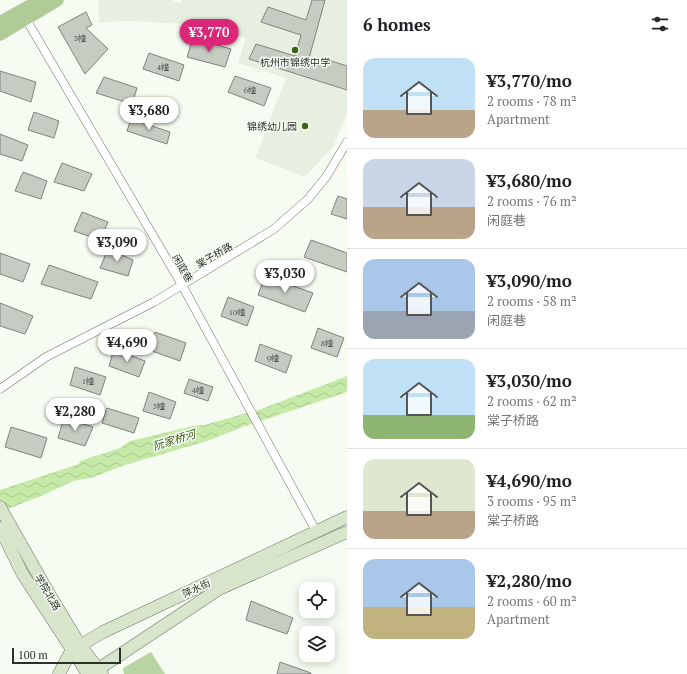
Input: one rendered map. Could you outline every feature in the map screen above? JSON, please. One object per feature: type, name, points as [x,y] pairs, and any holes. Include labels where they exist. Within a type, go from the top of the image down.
[{"type":"main road","points":[[0,23],[41,0]]},
{"type":"main road","points":[[0,34],[57,0]]},
{"type":"main road","name":"学院北路","points":[[0,507],[3,524],[76,648],[95,673]]},
{"type":"main road","name":"萍水街","points":[[76,648],[103,632],[347,517]]},
{"type":"main road","name":"萍水街","points":[[95,673],[220,589],[347,532]]},
{"type":"main road","points":[[59,674],[76,648]]},
{"type":"street","name":"闲庭巷","points":[[26,19],[182,285],[316,531]]},
{"type":"street","name":"棠子桥路","points":[[0,389],[46,357],[154,302],[236,254],[274,229],[308,199],[326,177],[347,142]]},
{"type":"shaded area","points":[[98,0],[171,0],[181,3],[181,0],[347,0],[347,114],[333,147],[305,177],[255,158],[286,78],[238,63],[246,38],[203,25],[127,21],[99,23]]},
{"type":"shaded area","points":[[151,652],[165,674],[124,674],[123,668]]},
{"type":"water","name":"阮家桥河","points":[[347,376],[347,392],[240,428],[207,441],[125,465],[91,478],[73,481],[41,496],[0,512],[0,490],[79,464],[80,461],[120,448],[130,441],[193,426],[204,425],[261,409]]},
{"type":"building","points":[[312,0],[325,0],[308,62],[320,66],[322,58],[347,66],[347,90],[249,59],[256,44],[295,56],[301,35],[261,22],[268,7],[306,20]]},
{"type":"building","points":[[86,12],[92,25],[86,28],[108,49],[85,74],[58,27]]},
{"type":"building","points":[[193,38],[231,49],[225,67],[187,57]]},
{"type":"building","points":[[149,53],[184,65],[179,81],[143,69]]},
{"type":"building","points":[[0,71],[36,82],[31,102],[0,91]]},
{"type":"building","points":[[235,76],[271,88],[264,106],[228,92]]},
{"type":"building","points":[[104,77],[137,88],[132,104],[96,93]]},
{"type":"building","points":[[34,112],[59,121],[54,138],[28,130]]},
{"type":"building","points":[[131,119],[170,132],[167,144],[127,131]]},
{"type":"building","points":[[0,134],[28,145],[22,161],[0,154]]},
{"type":"building","points":[[62,163],[92,174],[84,191],[54,182]]},
{"type":"building","points":[[23,172],[47,181],[41,199],[15,191]]},
{"type":"building","points":[[338,196],[347,199],[347,219],[331,214]]},
{"type":"building","points":[[82,212],[108,222],[100,240],[74,231]]},
{"type":"building","points":[[311,240],[347,253],[347,272],[304,257]]},
{"type":"building","points":[[108,249],[133,260],[128,276],[100,268]]},
{"type":"building","points":[[0,253],[30,264],[23,282],[0,274]]},
{"type":"building","points":[[49,265],[98,282],[91,299],[41,284]]},
{"type":"building","points":[[265,276],[313,293],[305,312],[258,295]]},
{"type":"building","points":[[228,297],[254,307],[247,326],[221,316]]},
{"type":"building","points":[[0,303],[33,316],[25,334],[0,326]]},
{"type":"building","points":[[318,328],[344,338],[337,357],[311,348]]},
{"type":"building","points":[[155,332],[186,343],[180,361],[149,350]]},
{"type":"building","points":[[260,344],[292,356],[286,373],[255,361]]},
{"type":"building","points":[[114,349],[145,361],[139,377],[109,366]]},
{"type":"building","points":[[75,367],[106,377],[100,395],[70,385]]},
{"type":"building","points":[[189,379],[213,387],[208,401],[184,393]]},
{"type":"building","points":[[149,392],[176,402],[170,419],[143,411]]},
{"type":"building","points":[[107,408],[139,418],[134,433],[102,423]]},
{"type":"building","points":[[64,418],[93,427],[85,446],[58,438]]},
{"type":"building","points":[[11,427],[47,438],[41,458],[5,447]]},
{"type":"building","points":[[251,601],[293,618],[287,634],[246,620]]},
{"type":"building","points":[[280,662],[311,673],[311,674],[277,674]]},
{"type":"place","name":"杭州市锦绣中学","points":[[295,50]]},
{"type":"place","name":"锦绣幼儿园","points":[[305,126]]}]
